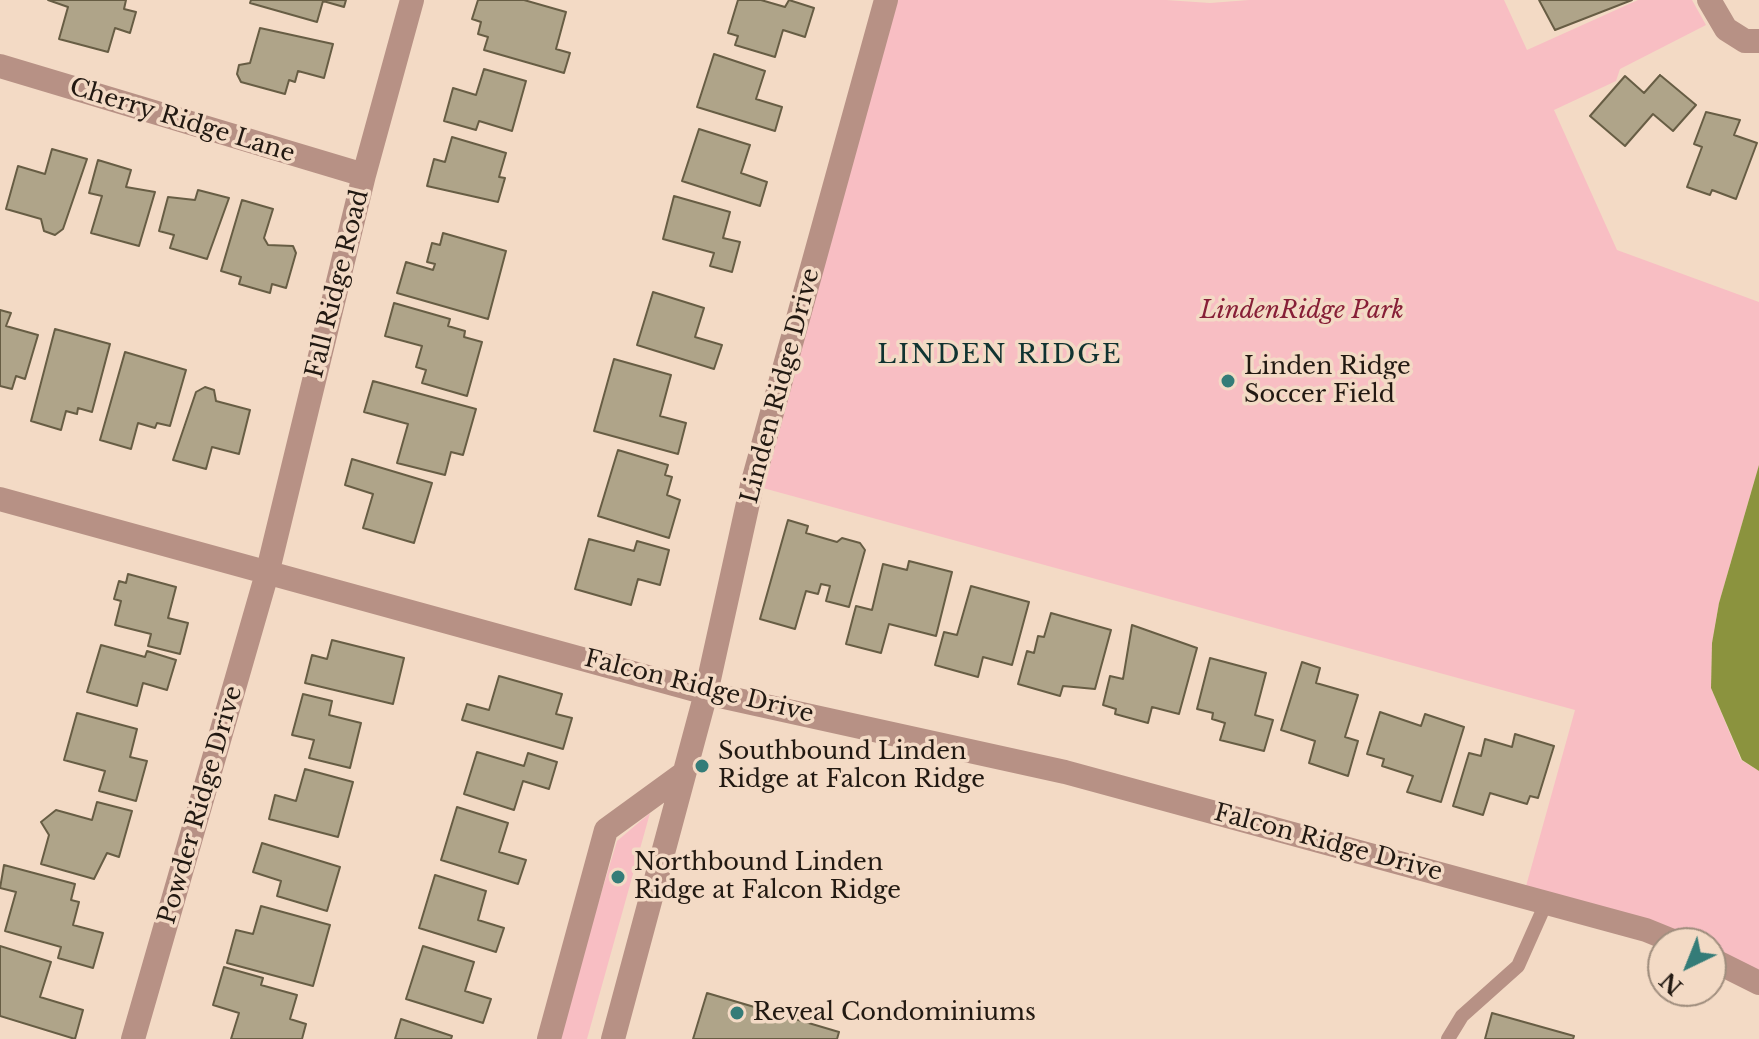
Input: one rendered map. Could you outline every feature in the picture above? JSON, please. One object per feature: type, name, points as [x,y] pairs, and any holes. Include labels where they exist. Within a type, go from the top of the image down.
[{"type":"street","name":"Fall Ridge Road","points":[[268,570],[364,175],[412,0]]},
{"type":"street","name":"Linden Ridge Drive","points":[[613,1039],[706,693],[752,485],[886,0]]},
{"type":"street","points":[[1709,0],[1726,29],[1745,41],[1759,41]]},
{"type":"street","name":"Cherry Ridge Lane","points":[[0,66],[364,175]]},
{"type":"street","name":"Falcon Ridge Drive","points":[[0,499],[268,570],[706,693],[1065,772],[1647,930]]},
{"type":"street","name":"Powder Ridge Drive","points":[[133,1039],[268,570]]},
{"type":"street","points":[[549,1039],[606,830],[683,774]]},
{"type":"street","points":[[1727,967],[1759,983]]},
{"type":"lane","points":[[1448,1039],[1462,1016],[1518,966],[1546,903]]},
{"type":"green space","name":"LindenRidge Park","points":[[886,0],[1166,0],[1210,3],[1249,0],[1504,0],[1527,50],[1638,0],[1692,0],[1706,25],[1620,69],[1616,81],[1554,110],[1617,250],[1759,302],[1759,465],[1719,603],[1712,643],[1711,688],[1741,760],[1759,771],[1759,983],[1727,967],[1727,927],[1647,927],[1647,934],[1523,897],[1575,710],[752,485]]},
{"type":"green space","points":[[650,813],[587,1039],[557,1039],[617,841]]},
{"type":"shaded area","points":[[1759,465],[1759,771],[1742,760],[1711,688],[1712,643],[1719,603]]},
{"type":"building","points":[[48,0],[126,0],[124,9],[136,12],[130,33],[115,28],[108,52],[59,39],[68,7]]},
{"type":"building","points":[[251,0],[346,0],[344,7],[323,1],[317,22],[250,3]]},
{"type":"building","points":[[478,0],[524,0],[566,12],[556,49],[570,53],[564,73],[484,50],[488,37],[478,34],[481,22],[472,19]]},
{"type":"building","points":[[738,0],[761,0],[785,7],[789,0],[814,8],[805,37],[783,30],[775,57],[735,45],[738,36],[728,33]]},
{"type":"building","points":[[1539,0],[1632,0],[1555,30]]},
{"type":"building","points":[[260,28],[333,44],[324,78],[298,71],[295,82],[289,80],[285,94],[241,82],[237,74],[239,65],[250,63]]},
{"type":"building","points":[[714,54],[765,71],[756,99],[782,107],[775,131],[697,107]]},
{"type":"building","points":[[484,69],[526,81],[512,131],[479,121],[476,130],[444,121],[453,88],[476,95]]},
{"type":"building","points":[[1660,75],[1696,105],[1673,131],[1653,114],[1625,146],[1590,116],[1625,76],[1644,93]]},
{"type":"building","points":[[1706,112],[1740,120],[1734,135],[1757,143],[1736,199],[1712,190],[1710,195],[1687,187],[1702,147],[1694,144]]},
{"type":"building","points":[[699,129],[750,145],[741,173],[767,182],[760,206],[682,181]]},
{"type":"building","points":[[452,137],[506,153],[499,177],[505,178],[498,202],[427,186],[434,159],[445,162]]},
{"type":"building","points":[[52,149],[87,159],[63,229],[55,235],[44,231],[41,219],[6,209],[18,166],[45,174]]},
{"type":"building","points":[[98,160],[131,170],[126,187],[155,192],[139,246],[91,233],[102,196],[89,193]]},
{"type":"building","points":[[198,190],[229,198],[207,259],[170,248],[174,235],[159,231],[168,197],[195,200]]},
{"type":"building","points":[[674,196],[730,212],[723,238],[740,242],[732,272],[710,266],[714,253],[663,239]]},
{"type":"building","points":[[242,200],[273,209],[264,238],[268,245],[293,246],[296,253],[286,288],[272,284],[270,293],[239,284],[241,277],[221,271]]},
{"type":"building","points":[[443,233],[506,251],[488,319],[397,293],[406,262],[433,270],[435,264],[427,262],[432,243],[440,245]]},
{"type":"building","points":[[653,292],[704,308],[695,337],[722,345],[714,369],[637,345]]},
{"type":"building","points":[[394,303],[450,319],[448,326],[465,331],[464,337],[482,342],[467,396],[422,383],[426,370],[416,367],[422,346],[385,336]]},
{"type":"building","points":[[0,310],[11,313],[6,326],[38,335],[25,379],[16,376],[12,389],[0,386]]},
{"type":"building","points":[[55,329],[110,344],[92,412],[78,408],[77,414],[66,411],[61,430],[31,421]]},
{"type":"building","points":[[125,352],[186,370],[170,426],[157,423],[155,428],[138,423],[131,449],[100,440]]},
{"type":"building","points":[[614,359],[671,375],[660,416],[686,423],[678,454],[594,431]]},
{"type":"building","points":[[373,381],[476,409],[463,455],[451,452],[445,475],[397,463],[408,424],[364,412]]},
{"type":"building","points":[[205,387],[214,390],[216,401],[250,410],[239,454],[212,447],[206,469],[173,460],[196,392]]},
{"type":"building","points":[[618,450],[668,465],[665,475],[672,477],[667,495],[680,500],[669,538],[598,516]]},
{"type":"building","points":[[352,459],[432,483],[414,543],[363,528],[373,494],[345,485]]},
{"type":"building","points":[[788,520],[808,526],[806,533],[837,542],[842,538],[860,543],[865,550],[849,607],[826,601],[830,586],[821,584],[818,594],[806,591],[795,629],[760,619]]},
{"type":"building","points":[[589,539],[634,551],[637,541],[669,550],[660,585],[638,579],[631,605],[575,589]]},
{"type":"building","points":[[909,561],[952,572],[936,636],[889,624],[881,653],[846,644],[856,606],[872,610],[883,564],[907,570]]},
{"type":"building","points":[[128,574],[176,587],[168,618],[188,623],[180,654],[148,646],[151,634],[115,625],[121,601],[114,599],[119,581],[126,583]]},
{"type":"building","points":[[971,586],[1029,602],[1012,665],[983,657],[978,677],[935,665],[944,632],[957,635]]},
{"type":"building","points":[[1051,613],[1111,630],[1095,689],[1063,686],[1060,696],[1018,684],[1027,651],[1034,653],[1038,636],[1044,637]]},
{"type":"building","points":[[1132,625],[1197,648],[1179,714],[1152,707],[1148,723],[1115,714],[1116,709],[1103,705],[1110,676],[1123,679]]},
{"type":"building","points":[[332,640],[404,658],[393,704],[305,683],[312,655],[327,659]]},
{"type":"building","points":[[101,645],[145,657],[147,651],[176,660],[167,690],[143,683],[137,706],[87,692]]},
{"type":"building","points":[[1210,658],[1266,673],[1255,715],[1273,720],[1264,751],[1220,740],[1225,723],[1212,719],[1213,713],[1197,709]]},
{"type":"building","points":[[1302,662],[1320,668],[1316,683],[1358,695],[1345,737],[1358,741],[1348,776],[1309,763],[1315,741],[1281,730]]},
{"type":"building","points":[[499,676],[562,694],[556,714],[572,718],[563,749],[462,720],[467,704],[489,710]]},
{"type":"building","points":[[303,694],[332,701],[329,715],[361,723],[350,768],[309,758],[314,740],[292,735]]},
{"type":"building","points":[[1380,712],[1421,726],[1425,714],[1464,727],[1441,802],[1407,792],[1413,776],[1382,766],[1384,759],[1367,754]]},
{"type":"building","points":[[77,713],[137,729],[130,757],[147,761],[136,801],[99,791],[105,771],[64,760]]},
{"type":"building","points":[[1515,734],[1554,746],[1538,798],[1530,796],[1527,804],[1490,793],[1483,815],[1453,806],[1469,753],[1481,756],[1485,739],[1512,747]]},
{"type":"building","points":[[477,752],[524,766],[528,753],[557,762],[549,789],[523,781],[514,810],[464,794]]},
{"type":"building","points":[[305,769],[353,782],[338,837],[269,819],[275,795],[296,801]]},
{"type":"building","points":[[97,802],[132,811],[119,857],[107,853],[94,879],[41,864],[49,835],[41,822],[56,810],[92,820]]},
{"type":"building","points":[[457,807],[508,823],[499,852],[526,860],[518,884],[441,860]]},
{"type":"building","points":[[262,843],[340,867],[327,911],[277,896],[281,881],[253,872]]},
{"type":"building","points":[[4,865],[75,884],[71,900],[79,902],[73,925],[103,933],[93,968],[58,958],[61,947],[5,931],[16,892],[0,888]]},
{"type":"building","points":[[435,875],[486,891],[478,920],[504,928],[496,952],[419,928]]},
{"type":"building","points":[[261,906],[330,925],[313,986],[227,963],[236,930],[253,934]]},
{"type":"building","points":[[0,946],[51,962],[40,997],[83,1010],[75,1039],[0,1016]]},
{"type":"building","points":[[423,946],[474,962],[465,991],[491,999],[483,1023],[406,999]]},
{"type":"building","points":[[224,967],[263,978],[261,985],[297,995],[290,1019],[306,1024],[302,1039],[231,1039],[239,1013],[213,1005]]},
{"type":"building","name":"Reveal Condominiums","points":[[707,993],[839,1032],[837,1039],[693,1039]]},
{"type":"building","points":[[1492,1013],[1574,1036],[1573,1039],[1485,1039]]},
{"type":"building","points":[[401,1019],[452,1036],[451,1039],[395,1039]]},
{"type":"place","name":"Linden Ridge Soccer Field","points":[[1228,381]]},
{"type":"place","name":"Southbound Linden Ridge at Falcon Ridge","points":[[702,766]]},
{"type":"place","name":"Northbound Linden Ridge at Falcon Ridge","points":[[618,877]]},
{"type":"place","name":"Reveal Condominiums","points":[[737,1013]]},
{"type":"district","name":"LINDEN RIDGE","points":[[1000,356]]}]
